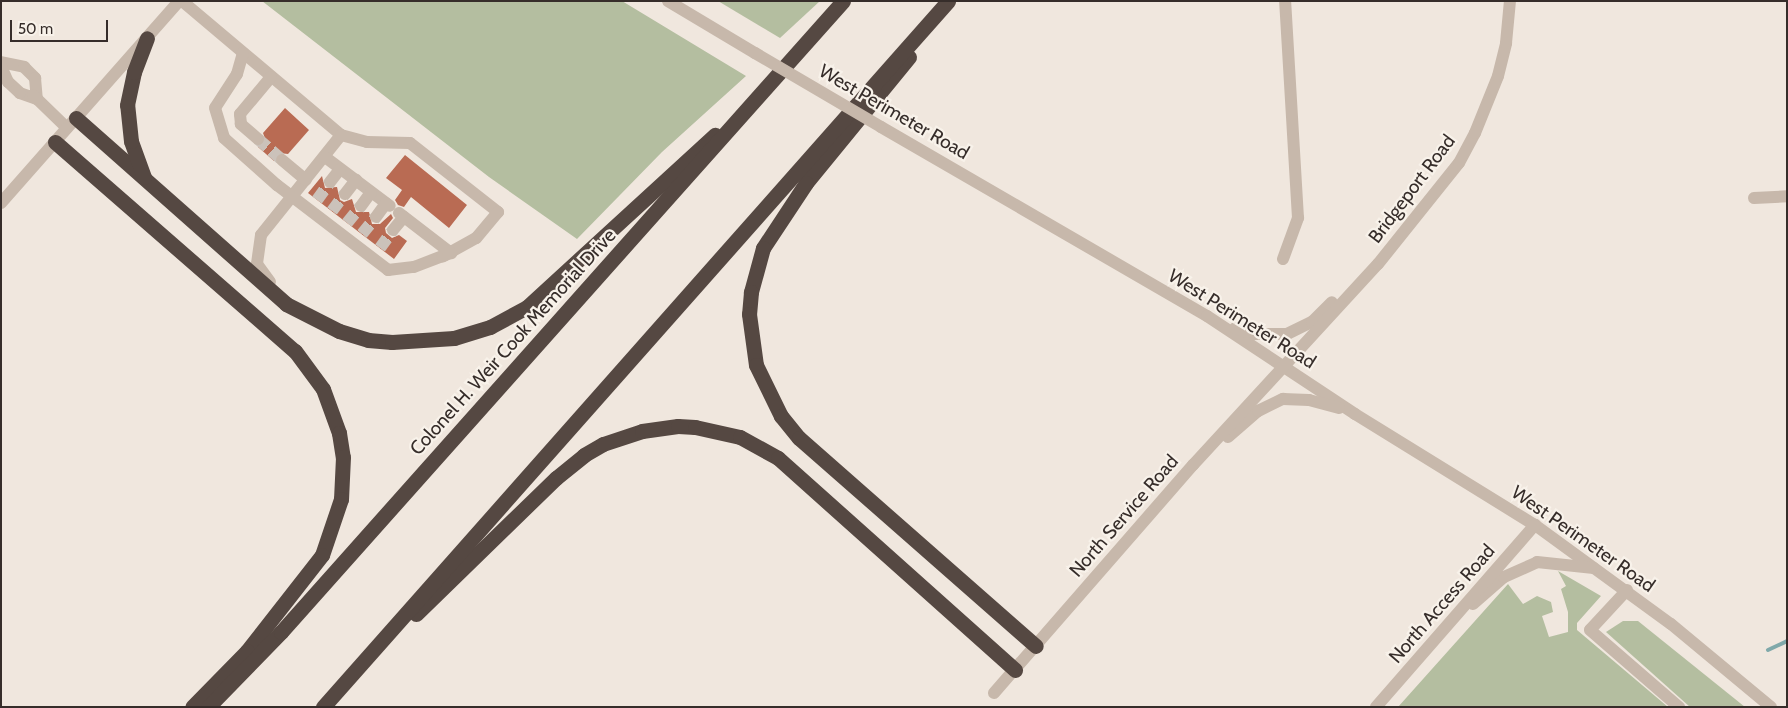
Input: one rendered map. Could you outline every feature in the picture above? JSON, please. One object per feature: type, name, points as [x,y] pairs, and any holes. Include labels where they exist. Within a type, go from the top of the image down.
[{"type":"highway","name":"Colonel H. Weir Cook Memorial Drive","points":[[208,707],[281,632],[843,1]]},
{"type":"highway","points":[[949,1],[879,97],[806,183],[772,230],[757,264],[750,292],[750,337],[766,391],[781,416],[799,438],[1036,646]]},
{"type":"highway","points":[[323,707],[949,1]]},
{"type":"highway","points":[[147,38],[134,72],[128,105],[131,142],[147,183]]},
{"type":"highway","points":[[71,123],[147,183],[272,294],[311,319],[368,340],[420,342],[454,338],[508,318],[542,295],[663,180],[756,100]]},
{"type":"highway","points":[[55,142],[295,351],[323,389],[340,432],[343,465],[341,499],[322,555],[247,651],[192,707]]},
{"type":"highway","points":[[356,669],[454,580],[569,466],[622,436],[678,426],[740,438],[778,458],[1015,670]]},
{"type":"street","points":[[1,203],[181,1],[271,76],[341,136],[367,142],[410,144],[498,212],[476,238],[451,253],[400,270],[388,270],[376,253],[313,205],[293,196],[224,138],[216,122],[216,102],[236,74],[243,53]]},
{"type":"street","name":"West Perimeter Road","points":[[668,1],[1207,316],[1355,414],[1536,525],[1627,590],[1771,707]]},
{"type":"street","points":[[1282,259],[1298,218],[1285,1]]},
{"type":"street","name":"Bridgeport Road","points":[[1283,366],[1353,293],[1459,163],[1475,133],[1498,76],[1506,44],[1510,1]]},
{"type":"street","points":[[1,64],[38,99],[71,123]]},
{"type":"street","points":[[258,139],[241,124],[240,114],[271,76]]},
{"type":"street","points":[[311,319],[262,275],[257,264],[261,236],[341,136]]},
{"type":"street","points":[[325,157],[451,253]]},
{"type":"street","points":[[282,160],[306,180]]},
{"type":"street","points":[[330,182],[340,169]]},
{"type":"street","points":[[345,194],[356,180]]},
{"type":"street","points":[[361,206],[371,192]]},
{"type":"street","points":[[1754,198],[1787,196]]},
{"type":"street","points":[[376,217],[395,210]]},
{"type":"street","points":[[393,230],[395,210]]},
{"type":"street","points":[[1207,316],[1254,334],[1274,336],[1297,331],[1312,322],[1400,236]]},
{"type":"street","points":[[435,258],[451,253]]},
{"type":"street","name":"North Service Road","points":[[994,693],[1193,465],[1283,366]]},
{"type":"street","points":[[1193,465],[1246,420],[1272,403],[1294,398],[1309,400],[1355,414]]},
{"type":"street","name":"North Access Road","points":[[1376,707],[1536,525]]},
{"type":"street","points":[[1455,618],[1490,592],[1504,576],[1524,566],[1546,561],[1597,568]]},
{"type":"street","points":[[1627,590],[1590,630],[1679,707]]},
{"type":"green space","points":[[262,1],[622,1],[746,76],[662,152],[577,239],[489,177]]},
{"type":"green space","points":[[718,1],[820,1],[780,38]]},
{"type":"green space","points":[[1558,571],[1601,596],[1577,623],[1577,630],[1668,707],[1398,707],[1508,584],[1523,604],[1537,596],[1551,602],[1553,612],[1542,616],[1549,637],[1568,632],[1568,612],[1561,589],[1566,586]]},
{"type":"green space","points":[[1623,621],[1638,621],[1745,707],[1690,707],[1606,632]]},
{"type":"building","points":[[285,108],[309,130],[288,154],[279,153],[274,161],[258,147],[266,141],[263,133]]},
{"type":"building","points":[[405,155],[467,205],[449,228],[411,197],[404,207],[398,205],[395,200],[402,190],[386,178]]},
{"type":"building","points":[[322,176],[325,188],[337,187],[340,200],[344,202],[352,199],[356,212],[369,212],[372,224],[380,224],[391,214],[393,218],[385,228],[386,233],[392,238],[399,235],[407,241],[394,259],[308,193]]},
{"type":"waterway","points":[[1768,650],[1787,641]]},
{"type":"tunnel","points":[[258,139],[282,160]]},
{"type":"tunnel","points":[[317,200],[330,182]]},
{"type":"tunnel","points":[[332,211],[345,194]]},
{"type":"tunnel","points":[[347,223],[361,206]]},
{"type":"tunnel","points":[[362,234],[376,217]]},
{"type":"tunnel","points":[[380,248],[393,230]]}]
